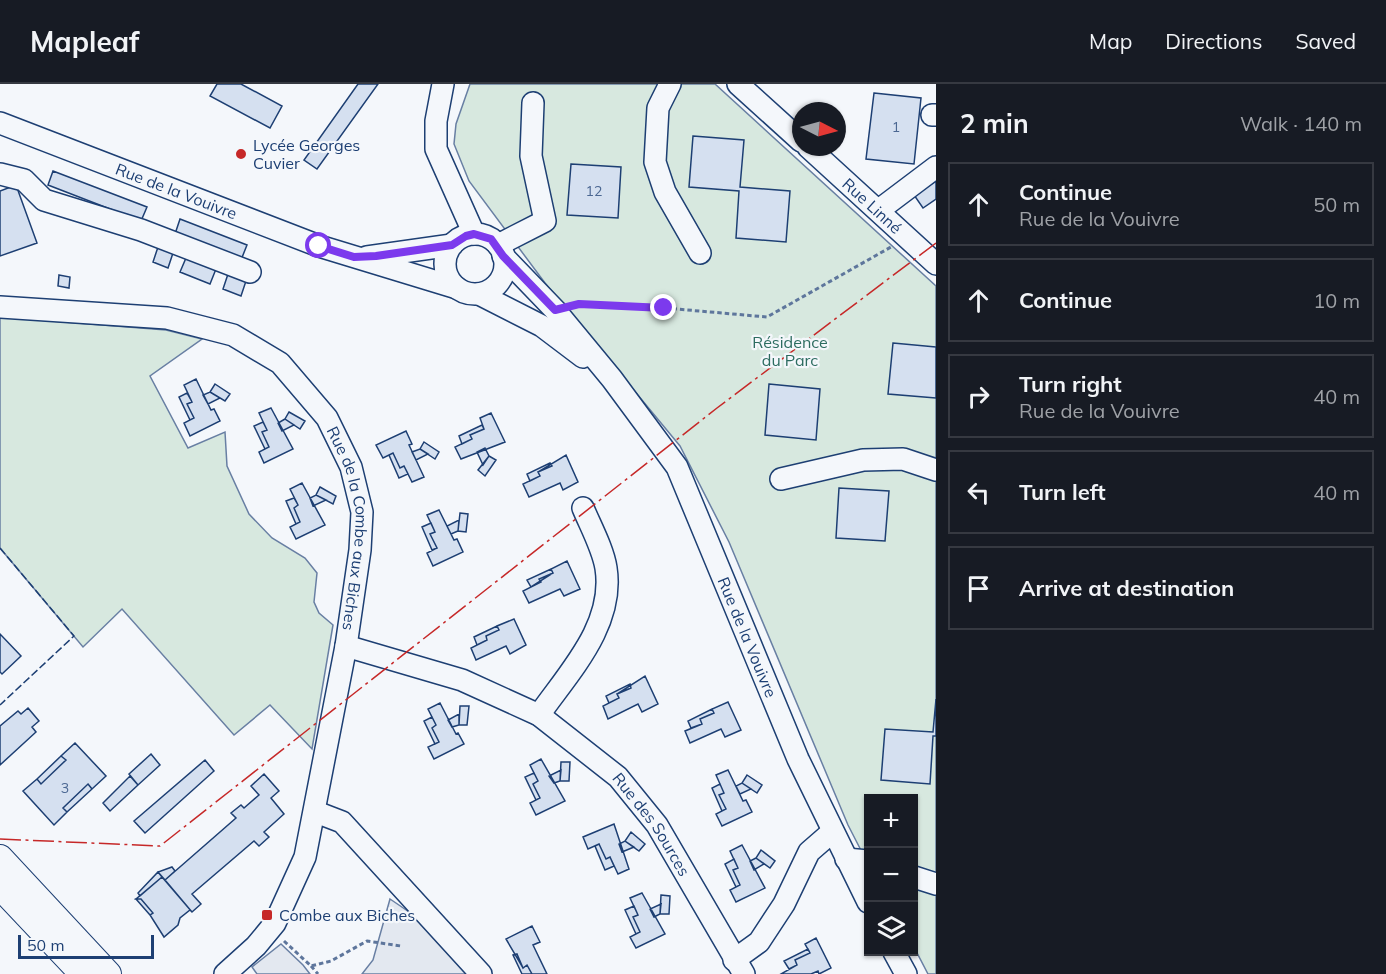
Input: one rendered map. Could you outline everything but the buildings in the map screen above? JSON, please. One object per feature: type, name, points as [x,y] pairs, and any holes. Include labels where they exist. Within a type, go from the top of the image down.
[{"type":"main road","points":[[0,858],[108,974]]},
{"type":"main road","points":[[0,886],[83,974]]},
{"type":"main road","points":[[0,903],[66,974]]},
{"type":"street","points":[[443,84],[436,120],[436,149],[474,234]]},
{"type":"street","points":[[670,84],[658,108],[655,162],[665,192],[700,253]]},
{"type":"street","points":[[738,84],[792,133]]},
{"type":"street","points":[[500,250],[545,221],[531,156],[533,103]]},
{"type":"street","points":[[0,109],[200,188],[243,216]]},
{"type":"street","name":"Rue de la Vouivre","points":[[0,123],[354,257],[457,288]]},
{"type":"street","name":"Rue Linné","points":[[818,156],[936,264]]},
{"type":"street","points":[[879,210],[936,167]]},
{"type":"street","points":[[0,174],[24,180],[44,200],[141,230],[250,272]]},
{"type":"street","points":[[474,234],[491,239],[500,250],[504,264],[500,280],[488,291],[479,294],[464,292],[457,288],[446,273],[445,263],[452,245],[474,234]]},
{"type":"street","name":"Rue de la Vouivre","points":[[354,257],[452,245]]},
{"type":"street","name":"Rue de la Vouivre","points":[[500,250],[555,310],[612,379],[677,467],[798,759],[864,894]]},
{"type":"street","name":"Rue de la Vouivre","points":[[479,294],[542,326],[612,379]]},
{"type":"street","name":"Rue de la Combe aux Biches","points":[[0,307],[167,318],[233,335],[280,363],[327,418],[351,467],[362,512],[360,550],[346,646],[316,812],[305,857],[271,928],[256,946],[225,974]]},
{"type":"street","points":[[781,479],[863,460],[903,459],[936,470]]},
{"type":"street","points":[[539,715],[596,632],[607,598],[606,568],[583,508]]},
{"type":"street","name":"Rue des Sources","points":[[346,646],[462,680],[539,715],[618,777],[657,825],[739,967],[784,904],[808,852],[832,832]]},
{"type":"street","points":[[316,812],[342,822],[481,974]]},
{"type":"street","points":[[846,859],[864,861]]},
{"type":"street","points":[[918,878],[936,884]]},
{"type":"street","points":[[897,956],[906,974]]},
{"type":"path","points":[[555,310],[579,304],[767,317],[908,237]]},
{"type":"path","points":[[271,928],[318,974]]},
{"type":"path","points":[[312,966],[331,961],[367,940],[401,946]]},
{"type":"green space","name":"Résidence du Parc","points":[[470,84],[715,84],[936,286],[936,974],[928,974],[918,955],[918,794],[864,794],[864,856],[848,825],[729,542],[680,446],[545,283],[469,181],[454,144],[456,124]]},
{"type":"green space","points":[[0,317],[166,330],[202,339],[150,376],[188,448],[225,432],[227,466],[249,514],[272,538],[305,558],[317,573],[314,602],[319,613],[333,625],[312,749],[270,705],[234,735],[122,609],[83,647],[0,548]]},
{"type":"shaded area","points":[[390,899],[449,939],[466,974],[362,974],[373,960]]},
{"type":"shaded area","points":[[281,944],[310,974],[257,974],[252,967]]},
{"type":"fence","points":[[0,548],[74,636],[0,705]]},
{"type":"power","points":[[0,839],[160,846],[717,408],[936,243]]},
{"type":"place","name":"Lycée Georges Cuvier","points":[[241,154]]},
{"type":"place","name":"Combe aux Biches","points":[[267,915]]},
{"type":"route","points":[[319,246],[354,257],[376,256],[452,245],[458,239],[466,236],[483,235],[498,245],[503,256],[555,310],[579,304],[664,308]]}]
